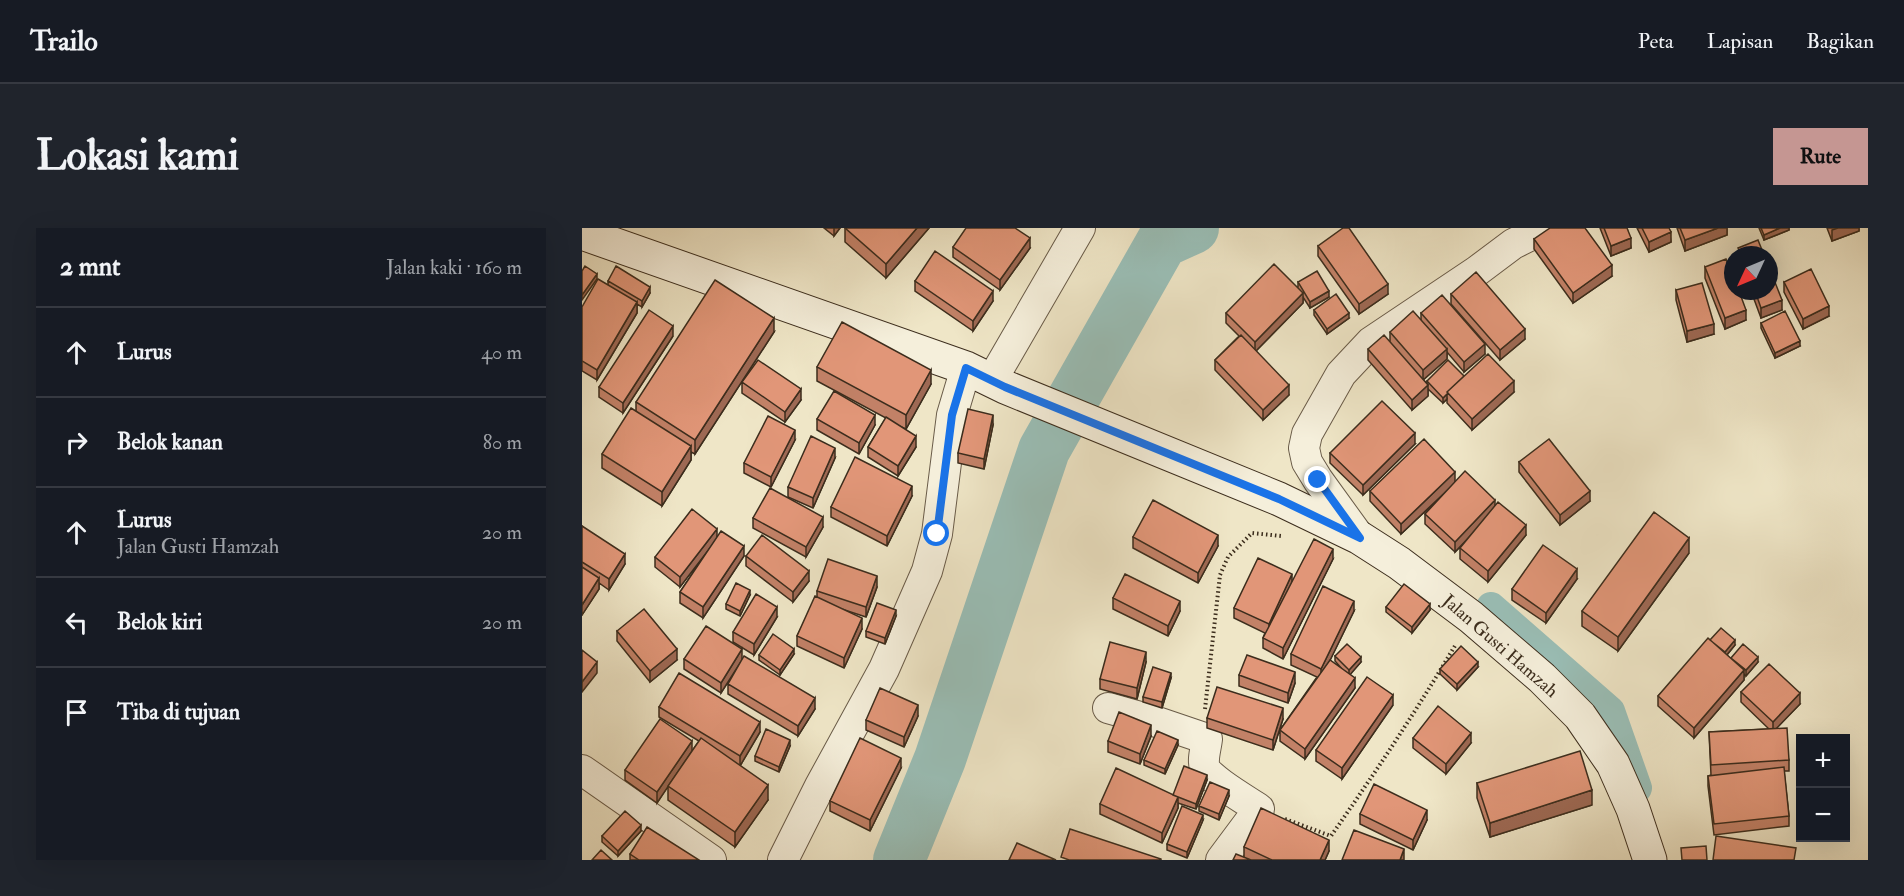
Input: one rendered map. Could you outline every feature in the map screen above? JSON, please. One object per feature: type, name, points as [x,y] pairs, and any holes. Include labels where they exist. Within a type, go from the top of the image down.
[{"type":"street","points":[[783,860],[820,786],[884,669],[927,571],[937,534],[952,415],[988,378],[1080,228]]},
{"type":"street","points":[[1360,538],[1318,480],[1307,462],[1304,448],[1307,434],[1341,374],[1371,342],[1513,244],[1545,228]]},
{"type":"street","name":"Jalan Gusti Hamzah","points":[[582,232],[988,378],[1214,474],[1279,499],[1360,538],[1399,563],[1471,617],[1542,678],[1580,716],[1613,764],[1633,808],[1650,860]]},
{"type":"street","points":[[1108,708],[1207,739],[1204,766],[1207,772],[1259,809],[1221,860]]},
{"type":"street","points":[[582,770],[711,860]]},
{"type":"path","points":[[1207,739],[1203,726],[1220,575],[1228,557],[1252,533],[1282,536]]},
{"type":"path","points":[[1259,809],[1331,836],[1373,777],[1418,707],[1471,617]]},
{"type":"building","points":[[845,228],[917,228],[886,264]]},
{"type":"building","points":[[966,228],[1015,228],[1030,238],[1000,280],[953,247]]},
{"type":"building","points":[[1343,228],[1349,228],[1388,284],[1359,304],[1318,246]]},
{"type":"building","points":[[1550,228],[1585,228],[1612,265],[1573,293],[1534,239]]},
{"type":"building","points":[[1604,228],[1627,228],[1631,238],[1611,246]]},
{"type":"building","points":[[1642,228],[1669,228],[1671,232],[1649,242]]},
{"type":"building","points":[[1680,228],[1718,228],[1685,240]]},
{"type":"building","points":[[1761,228],[1780,228],[1764,235]]},
{"type":"building","points":[[1758,240],[1760,246],[1743,246]]},
{"type":"building","points":[[935,251],[993,291],[973,321],[915,281]]},
{"type":"building","points":[[1724,260],[1724,300],[1742,300],[1746,310],[1725,318],[1705,267]]},
{"type":"building","points":[[1274,264],[1303,293],[1255,342],[1226,313]]},
{"type":"building","points":[[585,266],[597,274],[582,295],[582,271]]},
{"type":"building","points":[[616,266],[650,287],[642,301],[608,281]]},
{"type":"building","points":[[1811,269],[1829,306],[1803,319],[1784,282]]},
{"type":"building","points":[[1317,271],[1329,291],[1310,302],[1298,282]]},
{"type":"building","points":[[1476,272],[1525,329],[1500,350],[1451,294]]},
{"type":"building","points":[[598,279],[637,302],[597,370],[582,361],[582,307]]},
{"type":"building","points":[[715,280],[774,318],[695,440],[636,402]]},
{"type":"building","points":[[1702,283],[1714,324],[1687,331],[1676,290]]},
{"type":"building","points":[[1778,290],[1782,300],[1761,308],[1758,300],[1778,300]]},
{"type":"building","points":[[1336,294],[1349,313],[1327,329],[1314,310]]},
{"type":"building","points":[[1442,295],[1485,344],[1464,362],[1421,313]]},
{"type":"building","points":[[649,310],[673,326],[623,403],[599,387]]},
{"type":"building","points":[[1413,311],[1447,349],[1423,370],[1390,332]]},
{"type":"building","points":[[1785,311],[1800,341],[1775,353],[1761,323]]},
{"type":"building","points":[[842,322],[931,370],[906,415],[817,367]]},
{"type":"building","points":[[1241,335],[1289,385],[1263,410],[1215,360]]},
{"type":"building","points":[[1384,335],[1428,385],[1412,400],[1368,349]]},
{"type":"building","points":[[1488,354],[1514,381],[1472,419],[1447,392]]},
{"type":"building","points":[[758,360],[801,389],[785,412],[742,382]]},
{"type":"building","points":[[1448,360],[1464,376],[1443,398],[1427,381]]},
{"type":"building","points":[[834,391],[875,415],[859,443],[817,419]]},
{"type":"building","points":[[1382,401],[1415,433],[1363,485],[1330,453]]},
{"type":"building","points":[[631,408],[691,446],[662,492],[602,454]]},
{"type":"building","points":[[968,409],[993,415],[984,459],[958,453]]},
{"type":"building","points":[[768,416],[795,430],[771,477],[744,463]]},
{"type":"building","points":[[886,417],[916,436],[898,466],[868,447]]},
{"type":"building","points":[[811,436],[835,448],[813,498],[788,487]]},
{"type":"building","points":[[1424,439],[1455,472],[1401,524],[1370,491]]},
{"type":"building","points":[[1549,439],[1590,491],[1560,515],[1519,462]]},
{"type":"building","points":[[855,457],[912,486],[887,536],[831,507]]},
{"type":"building","points":[[1465,471],[1495,500],[1455,542],[1425,514]]},
{"type":"building","points":[[770,488],[823,517],[806,547],[753,518]]},
{"type":"building","points":[[1153,500],[1218,535],[1198,573],[1133,537]]},
{"type":"building","points":[[1498,502],[1526,525],[1488,571],[1460,548]]},
{"type":"building","points":[[692,509],[717,529],[680,577],[655,557]]},
{"type":"building","points":[[1654,512],[1689,538],[1618,637],[1582,611]]},
{"type":"building","points":[[582,526],[625,554],[609,579],[582,562]]},
{"type":"building","points":[[721,531],[744,546],[703,607],[680,592]]},
{"type":"building","points":[[762,535],[809,571],[793,592],[746,556]]},
{"type":"building","points":[[1314,539],[1333,549],[1283,648],[1263,638]]},
{"type":"building","points":[[1543,545],[1577,569],[1546,613],[1512,589]]},
{"type":"building","points":[[1258,558],[1292,574],[1269,624],[1234,608]]},
{"type":"building","points":[[828,559],[877,576],[866,607],[817,591]]},
{"type":"building","points":[[582,567],[599,578],[582,605]]},
{"type":"building","points":[[1125,574],[1180,601],[1168,626],[1113,598]]},
{"type":"building","points":[[736,583],[750,590],[740,611],[726,604]]},
{"type":"building","points":[[1404,584],[1430,604],[1412,627],[1386,607]]},
{"type":"building","points":[[1323,586],[1354,601],[1321,669],[1291,654]]},
{"type":"building","points":[[756,594],[777,607],[754,644],[733,632]]},
{"type":"building","points":[[815,596],[862,618],[844,658],[797,636]]},
{"type":"building","points":[[877,603],[896,610],[885,638],[866,631]]},
{"type":"building","points":[[644,609],[677,649],[650,671],[617,631]]},
{"type":"building","points":[[706,626],[742,649],[721,683],[684,659]]},
{"type":"building","points":[[1721,628],[1735,640],[1725,652],[1710,640]]},
{"type":"building","points":[[773,634],[794,649],[780,670],[759,655]]},
{"type":"building","points":[[1708,638],[1744,670],[1694,728],[1658,696]]},
{"type":"building","points":[[1110,642],[1146,652],[1137,688],[1100,679]]},
{"type":"building","points":[[1347,644],[1361,657],[1349,670],[1335,656]]},
{"type":"building","points":[[1743,644],[1758,657],[1746,670],[1731,658]]},
{"type":"building","points":[[1461,646],[1478,662],[1457,684],[1440,669]]},
{"type":"building","points":[[582,650],[597,662],[582,682]]},
{"type":"building","points":[[1247,655],[1295,672],[1288,693],[1239,675]]},
{"type":"building","points":[[744,656],[815,698],[798,726],[728,684]]},
{"type":"building","points":[[1330,660],[1355,678],[1305,749],[1280,730]]},
{"type":"building","points":[[1769,664],[1800,693],[1773,722],[1741,692]]},
{"type":"building","points":[[1153,667],[1171,673],[1162,702],[1143,697]]},
{"type":"building","points":[[679,673],[760,722],[740,756],[659,707]]},
{"type":"building","points":[[1367,677],[1393,695],[1342,768],[1316,750]]},
{"type":"building","points":[[1217,687],[1283,708],[1273,740],[1207,718]]},
{"type":"building","points":[[880,688],[918,705],[904,737],[866,720]]},
{"type":"building","points":[[1438,706],[1471,733],[1446,764],[1413,738]]},
{"type":"building","points":[[1119,712],[1151,725],[1140,754],[1108,741]]},
{"type":"building","points":[[660,719],[692,741],[657,792],[625,770]]},
{"type":"building","points":[[1787,728],[1789,760],[1711,765],[1709,732]]},
{"type":"building","points":[[766,729],[790,740],[779,767],[755,756]]},
{"type":"building","points":[[1157,731],[1178,740],[1165,769],[1144,760]]},
{"type":"building","points":[[701,738],[768,785],[735,832],[668,786]]},
{"type":"building","points":[[860,738],[901,758],[870,820],[830,801]]},
{"type":"building","points":[[1580,751],[1592,790],[1490,823],[1477,783]]},
{"type":"building","points":[[1184,766],[1207,775],[1196,804],[1173,795]]},
{"type":"building","points":[[1784,767],[1789,816],[1714,824],[1708,776]]},
{"type":"building","points":[[1116,768],[1178,797],[1162,833],[1100,804]]},
{"type":"building","points":[[1210,782],[1229,790],[1219,814],[1199,806]]},
{"type":"building","points":[[1374,784],[1427,810],[1413,840],[1360,814]]},
{"type":"building","points":[[1182,806],[1203,815],[1187,852],[1167,844]]},
{"type":"building","points":[[1261,808],[1329,840],[1320,860],[1272,860],[1244,847]]},
{"type":"building","points":[[625,811],[641,825],[618,851],[602,836]]},
{"type":"building","points":[[647,827],[699,860],[639,860],[630,854]]},
{"type":"building","points":[[1070,829],[1161,860],[1069,860],[1061,857]]},
{"type":"building","points":[[1354,830],[1404,849],[1400,860],[1342,860]]},
{"type":"building","points":[[1716,836],[1796,848],[1794,860],[1713,860]]},
{"type":"building","points":[[1017,843],[1056,860],[1009,860]]},
{"type":"building","points":[[1706,846],[1707,860],[1682,860],[1681,848]]},
{"type":"building","points":[[601,850],[612,860],[592,860]]},
{"type":"building","points":[[1236,854],[1251,860],[1233,860]]},
{"type":"waterway","points":[[899,860],[940,759],[1044,450],[1162,242],[1193,228]]},
{"type":"waterway","points":[[1491,607],[1610,711],[1637,788]]},
{"type":"route","points":[[937,534],[952,415],[966,368],[1005,387],[1279,499],[1360,538],[1318,480]]}]
